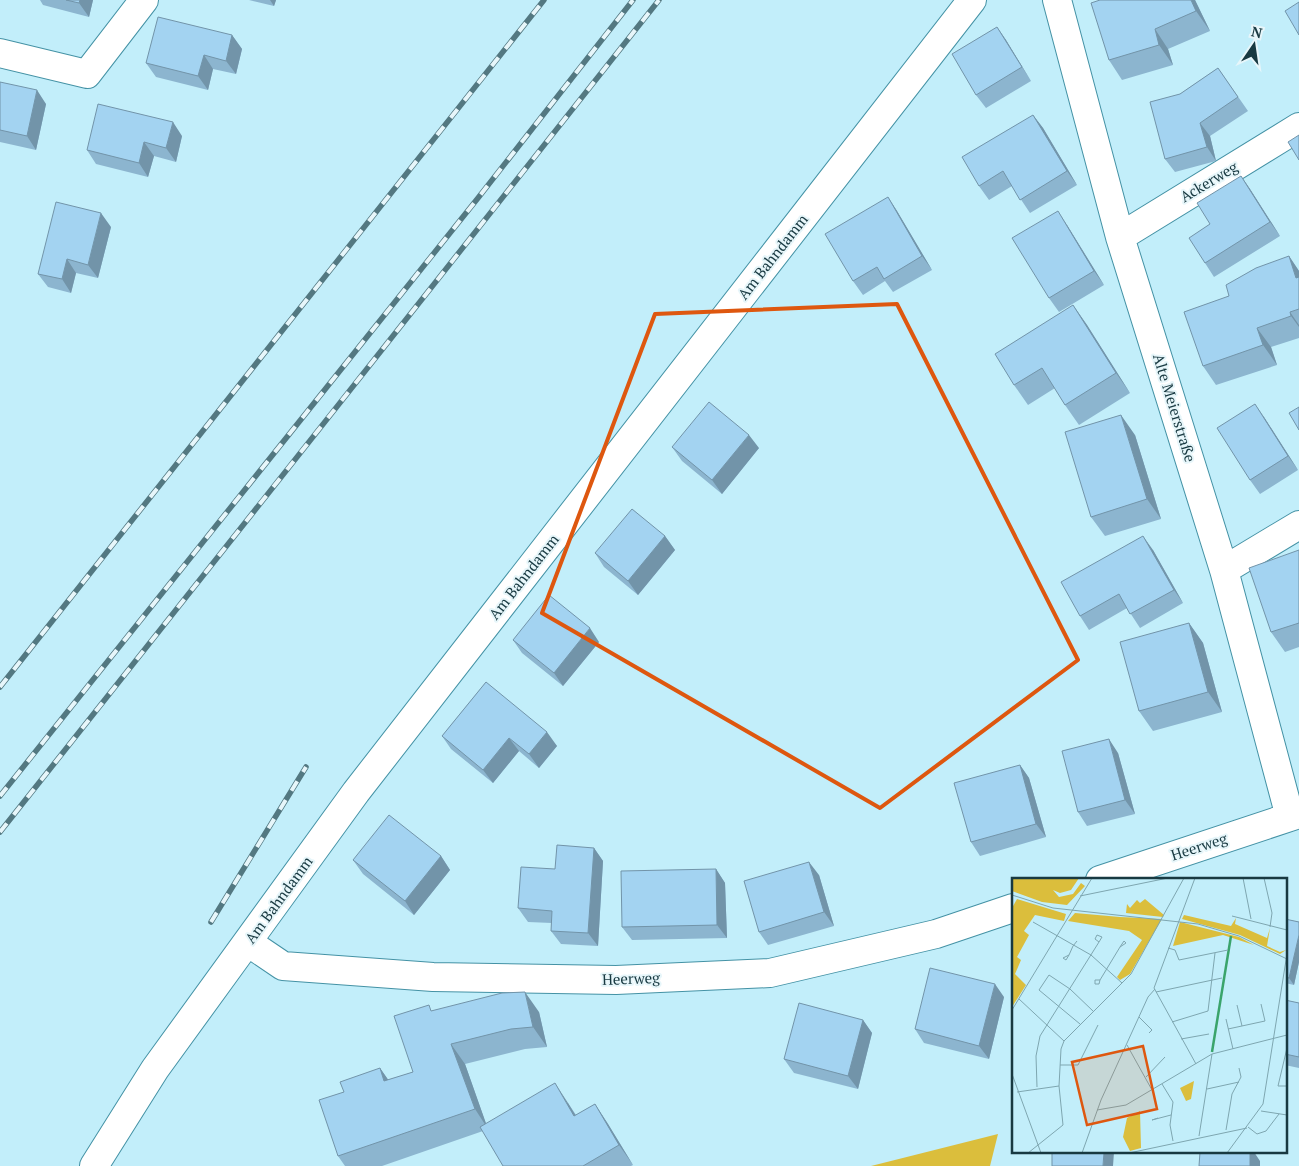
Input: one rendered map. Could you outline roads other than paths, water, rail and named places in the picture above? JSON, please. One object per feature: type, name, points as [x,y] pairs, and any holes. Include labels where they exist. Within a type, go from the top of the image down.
[{"type":"street","points":[[0,53],[87,74],[144,0]]},
{"type":"street","name":"Am Bahndamm","points":[[94,1166],[155,1069],[356,792],[972,0]]},
{"type":"street","name":"Alte Meierstraße","points":[[1057,0],[1120,237],[1224,570],[1294,815]]},
{"type":"street","name":"Ackerweg","points":[[1120,237],[1299,127]]},
{"type":"street","points":[[1224,570],[1299,524]]},
{"type":"street","name":"Heerweg","points":[[1106,878],[1294,815]]},
{"type":"street","name":"Heerweg","points":[[248,943],[283,966],[433,977],[616,980],[732,975],[770,973],[936,934],[1012,908]]},
{"type":"railway","points":[[0,687],[544,0]]},
{"type":"railway","points":[[0,796],[478,198],[633,0]]},
{"type":"railway","points":[[0,832],[659,0]]},
{"type":"railway","points":[[211,922],[306,767]]}]
